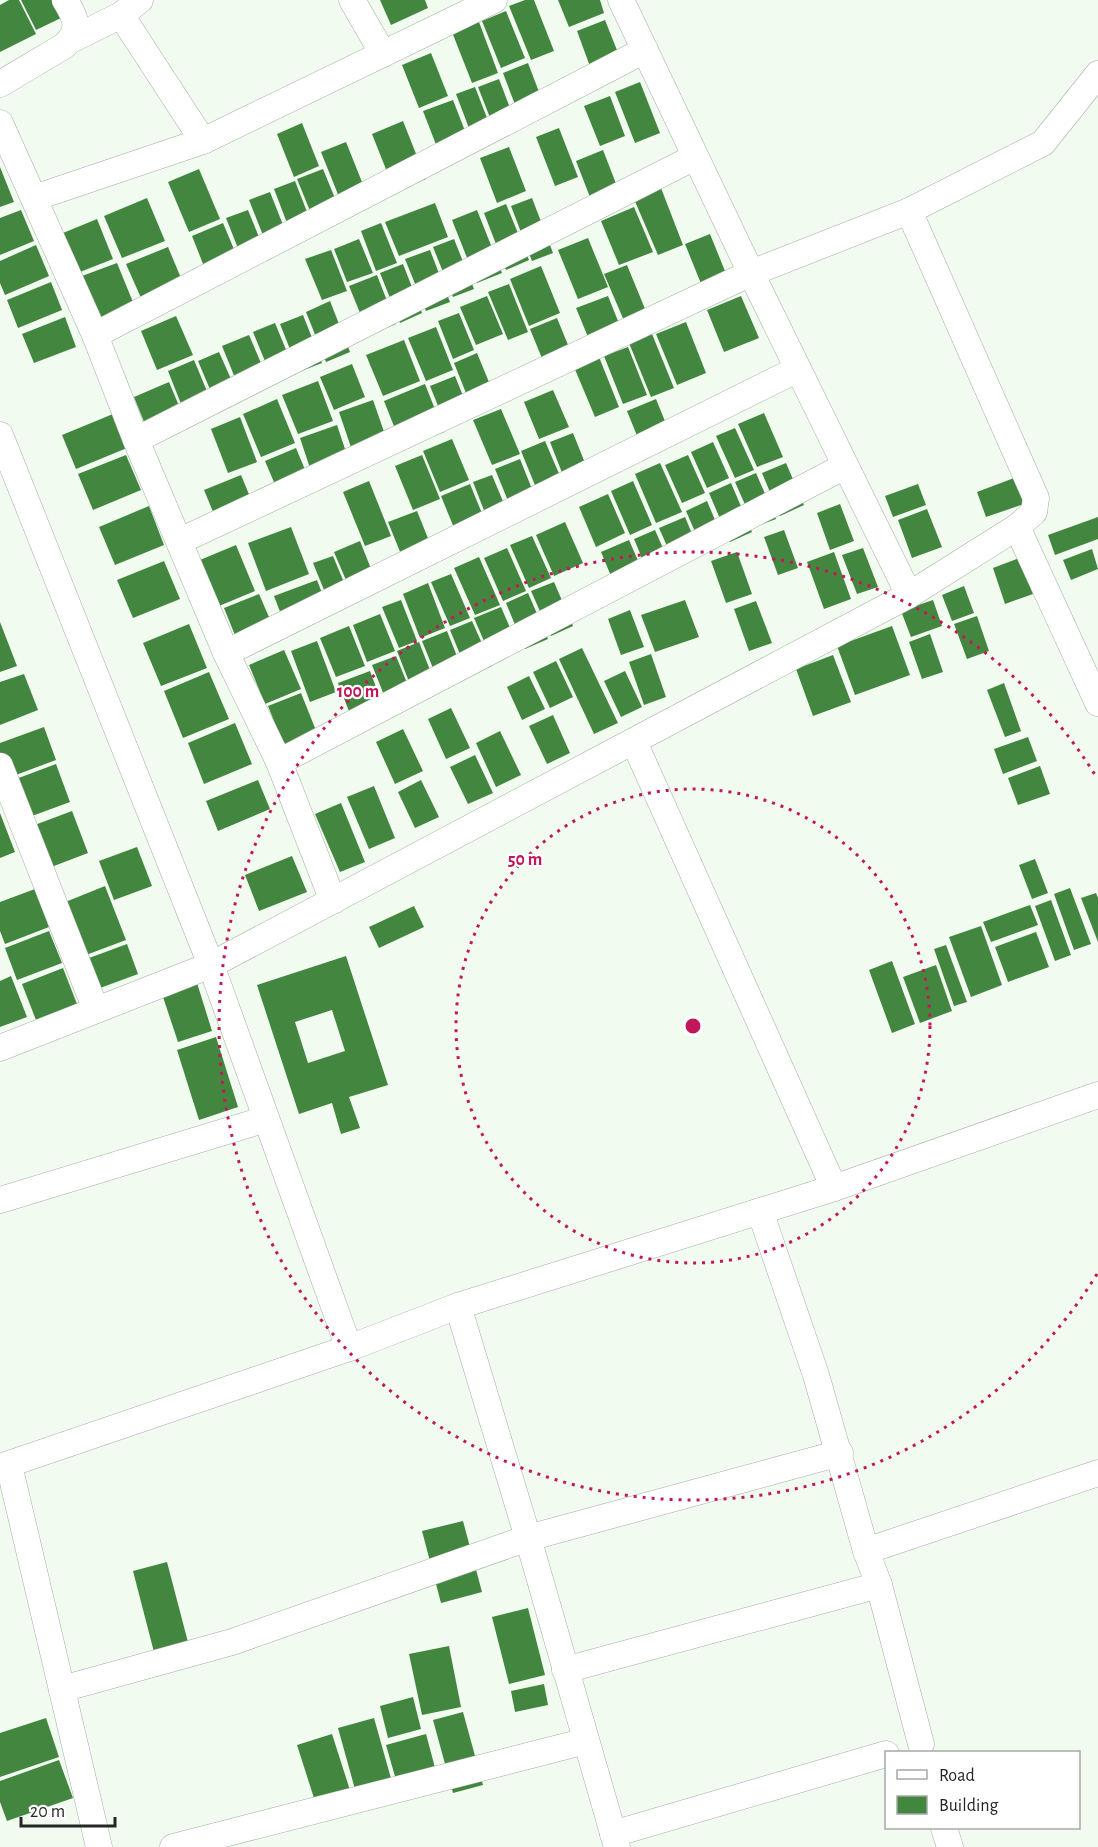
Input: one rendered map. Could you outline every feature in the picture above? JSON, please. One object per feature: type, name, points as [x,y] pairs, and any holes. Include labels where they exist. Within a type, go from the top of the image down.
[{"type":"street","points":[[65,0],[74,14],[76,27],[73,39]]},
{"type":"street","points":[[352,0],[383,54]]},
{"type":"street","points":[[34,198],[203,141],[494,0]]},
{"type":"street","points":[[621,0],[750,273],[909,594]]},
{"type":"street","points":[[0,84],[73,39],[131,7],[203,141]]},
{"type":"street","points":[[95,335],[645,51]]},
{"type":"street","points":[[180,541],[750,273],[909,211],[1043,143],[1098,74]]},
{"type":"street","points":[[0,123],[95,335],[136,440],[226,653],[279,762],[333,901]]},
{"type":"street","points":[[136,440],[695,158]]},
{"type":"street","points":[[0,1048],[211,965],[909,594],[1017,527],[1034,512],[1036,498],[909,211]]},
{"type":"street","points":[[226,653],[798,369]]},
{"type":"street","points":[[0,435],[211,965],[349,1348]]},
{"type":"street","points":[[279,762],[845,466]]},
{"type":"street","points":[[1017,527],[1098,704]]},
{"type":"street","points":[[634,742],[834,1188]]},
{"type":"street","points":[[0,766],[96,1010]]},
{"type":"street","points":[[99,1847],[63,1689],[4,1466],[349,1348],[458,1306],[834,1188],[1098,1095]]},
{"type":"street","points":[[0,1200],[266,1119]]},
{"type":"street","points":[[760,1211],[840,1453],[866,1551],[879,1585],[922,1748],[900,1751]]},
{"type":"street","points":[[458,1306],[615,1840],[885,1754]]},
{"type":"street","points":[[63,1689],[232,1642],[528,1538],[840,1453]]},
{"type":"street","points":[[866,1551],[1098,1473]]},
{"type":"street","points":[[565,1670],[879,1585]]},
{"type":"street","points":[[173,1847],[586,1741]]},
{"type":"street","points":[[945,1829],[950,1847]]},
{"type":"building","points":[[9,0],[19,0],[36,34],[0,52],[0,5]]},
{"type":"building","points":[[21,0],[53,0],[61,18],[36,30]]},
{"type":"building","points":[[380,0],[425,0],[428,8],[391,25]]},
{"type":"building","points":[[525,0],[534,0],[554,51],[531,60],[509,6]]},
{"type":"building","points":[[558,0],[600,0],[604,13],[569,27]]},
{"type":"building","points":[[506,11],[525,58],[501,68],[482,21]]},
{"type":"building","points":[[605,20],[624,68],[595,80],[577,31]]},
{"type":"building","points":[[479,22],[498,73],[472,83],[452,32]]},
{"type":"building","points":[[431,53],[448,96],[419,108],[402,65]]},
{"type":"building","points":[[528,63],[547,113],[522,123],[503,73]]},
{"type":"building","points":[[499,79],[518,129],[498,138],[478,87]]},
{"type":"building","points":[[640,82],[660,133],[635,143],[615,92]]},
{"type":"building","points":[[475,87],[494,136],[475,144],[456,94]]},
{"type":"building","points":[[610,96],[625,136],[600,146],[584,106]]},
{"type":"building","points":[[453,100],[472,149],[442,160],[423,111]]},
{"type":"building","points":[[403,121],[426,179],[395,192],[372,134]]},
{"type":"building","points":[[302,123],[319,166],[294,177],[277,134]]},
{"type":"building","points":[[559,128],[578,177],[555,186],[536,137]]},
{"type":"building","points":[[346,142],[370,202],[345,212],[321,152]]},
{"type":"building","points":[[509,147],[526,191],[497,203],[480,158]]},
{"type":"building","points":[[603,150],[622,199],[595,210],[576,161]]},
{"type":"building","points":[[0,167],[14,202],[0,207]]},
{"type":"building","points":[[199,169],[220,219],[189,232],[168,182]]},
{"type":"building","points":[[323,169],[343,218],[317,228],[297,179]]},
{"type":"building","points":[[295,181],[316,235],[295,244],[274,189]]},
{"type":"building","points":[[661,188],[683,245],[658,255],[634,199]]},
{"type":"building","points":[[270,192],[291,245],[270,253],[249,200]]},
{"type":"building","points":[[147,198],[165,241],[122,258],[104,216]]},
{"type":"building","points":[[532,198],[553,253],[532,261],[511,206]]},
{"type":"building","points":[[435,203],[448,237],[399,256],[385,222]]},
{"type":"building","points":[[506,204],[529,260],[506,270],[484,213]]},
{"type":"building","points":[[634,207],[653,252],[619,265],[601,221]]},
{"type":"building","points":[[21,210],[34,241],[0,255],[0,218]]},
{"type":"building","points":[[248,210],[267,257],[245,266],[226,218]]},
{"type":"building","points":[[477,210],[502,273],[477,283],[452,220]]},
{"type":"building","points":[[97,219],[113,259],[80,272],[63,233]]},
{"type":"building","points":[[223,223],[241,266],[209,279],[192,236]]},
{"type":"building","points":[[381,223],[397,263],[376,271],[361,231]]},
{"type":"building","points":[[710,234],[729,281],[704,291],[685,244]]},
{"type":"building","points":[[588,238],[608,287],[578,299],[558,250]]},
{"type":"building","points":[[359,239],[373,273],[347,282],[334,249]]},
{"type":"building","points":[[454,239],[474,289],[453,297],[433,247]]},
{"type":"building","points":[[36,245],[49,276],[5,295],[0,283],[0,261]]},
{"type":"building","points":[[168,247],[186,290],[145,307],[126,264]]},
{"type":"building","points":[[331,250],[347,291],[322,300],[305,259]]},
{"type":"building","points":[[430,250],[450,302],[426,311],[405,259]]},
{"type":"building","points":[[117,263],[137,312],[103,327],[82,276]]},
{"type":"building","points":[[403,264],[422,313],[400,323],[380,273]]},
{"type":"building","points":[[627,265],[650,321],[628,330],[604,274]]},
{"type":"building","points":[[541,266],[560,313],[529,326],[510,279]]},
{"type":"building","points":[[377,275],[396,324],[369,335],[349,286]]},
{"type":"building","points":[[51,282],[62,310],[18,328],[7,300]]},
{"type":"building","points":[[509,284],[528,332],[508,340],[488,292]]},
{"type":"building","points":[[487,296],[503,334],[476,345],[460,307]]},
{"type":"building","points":[[608,296],[624,336],[593,349],[576,308]]},
{"type":"building","points":[[741,296],[759,338],[724,352],[707,310]]},
{"type":"building","points":[[330,301],[350,352],[326,362],[306,312]]},
{"type":"building","points":[[459,313],[474,350],[453,359],[438,321]]},
{"type":"building","points":[[303,315],[322,363],[299,372],[280,324]]},
{"type":"building","points":[[176,316],[193,355],[157,370],[141,331]]},
{"type":"building","points":[[65,317],[76,347],[34,363],[22,334]]},
{"type":"building","points":[[557,318],[575,362],[548,373],[530,329]]},
{"type":"building","points":[[686,322],[706,373],[677,385],[656,334]]},
{"type":"building","points":[[275,323],[296,374],[274,383],[253,332]]},
{"type":"building","points":[[436,327],[453,370],[426,381],[408,338]]},
{"type":"building","points":[[652,334],[674,388],[651,397],[629,343]]},
{"type":"building","points":[[249,335],[270,384],[242,395],[222,346]]},
{"type":"building","points":[[404,340],[420,381],[383,396],[366,355]]},
{"type":"building","points":[[628,347],[647,395],[623,404],[604,356]]},
{"type":"building","points":[[219,352],[239,397],[217,406],[198,361]]},
{"type":"building","points":[[477,353],[498,404],[474,413],[454,363]]},
{"type":"building","points":[[599,357],[619,407],[595,417],[574,367]]},
{"type":"building","points":[[194,360],[214,408],[187,419],[168,371]]},
{"type":"building","points":[[352,364],[365,397],[334,410],[320,377]]},
{"type":"building","points":[[455,376],[472,418],[447,428],[430,386]]},
{"type":"building","points":[[318,381],[333,421],[298,434],[282,395]]},
{"type":"building","points":[[169,382],[187,425],[151,439],[134,397]]},
{"type":"building","points":[[425,384],[444,432],[403,449],[384,401]]},
{"type":"building","points":[[553,390],[569,427],[539,439],[524,402]]},
{"type":"building","points":[[277,399],[295,443],[261,457],[243,414]]},
{"type":"building","points":[[656,399],[671,436],[642,448],[627,411]]},
{"type":"building","points":[[373,400],[390,449],[356,462],[339,412]]},
{"type":"building","points":[[501,409],[520,454],[492,465],[473,420]]},
{"type":"building","points":[[764,413],[783,457],[757,467],[738,424]]},
{"type":"building","points":[[113,414],[127,448],[76,469],[62,435]]},
{"type":"building","points":[[240,417],[257,462],[228,473],[211,429]]},
{"type":"building","points":[[337,425],[353,473],[316,486],[300,438]]},
{"type":"building","points":[[735,428],[754,470],[735,478],[716,436]]},
{"type":"building","points":[[573,433],[591,478],[568,488],[550,442]]},
{"type":"building","points":[[452,439],[469,480],[440,492],[423,451]]},
{"type":"building","points":[[545,441],[566,490],[541,500],[521,451]]},
{"type":"building","points":[[713,442],[729,478],[707,488],[691,452]]},
{"type":"building","points":[[296,448],[313,489],[282,501],[265,461]]},
{"type":"building","points":[[126,455],[141,490],[93,510],[78,474]]},
{"type":"building","points":[[422,455],[440,499],[413,510],[395,466]]},
{"type":"building","points":[[688,455],[705,493],[682,503],[665,465]]},
{"type":"building","points":[[520,459],[538,504],[513,513],[495,469]]},
{"type":"building","points":[[660,463],[682,512],[656,523],[635,474]]},
{"type":"building","points":[[786,463],[804,505],[780,516],[762,473]]},
{"type":"building","points":[[756,473],[776,519],[755,527],[735,482]]},
{"type":"building","points":[[241,475],[258,516],[221,531],[204,490]]},
{"type":"building","points":[[492,475],[512,523],[492,531],[473,482]]},
{"type":"building","points":[[1014,478],[1024,504],[986,517],[977,492]]},
{"type":"building","points":[[369,481],[391,536],[365,546],[343,492]]},
{"type":"building","points":[[633,481],[652,525],[630,535],[611,491]]},
{"type":"building","points":[[731,483],[752,532],[730,542],[709,493]]},
{"type":"building","points":[[470,484],[490,533],[461,545],[441,496]]},
{"type":"building","points":[[918,484],[926,505],[893,517],[885,496]]},
{"type":"building","points":[[608,494],[625,533],[596,547],[579,507]]},
{"type":"building","points":[[707,501],[723,539],[702,548],[686,511]]},
{"type":"building","points":[[840,504],[854,541],[830,550],[817,513]]},
{"type":"building","points":[[149,506],[164,545],[115,565],[99,527]]},
{"type":"building","points":[[927,509],[942,547],[912,558],[898,520]]},
{"type":"building","points":[[417,511],[436,558],[407,569],[388,522]]},
{"type":"building","points":[[685,517],[693,536],[667,546],[659,528]]},
{"type":"building","points":[[1098,517],[1098,539],[1055,555],[1048,535]]},
{"type":"building","points":[[565,522],[583,563],[554,576],[536,535]]},
{"type":"building","points":[[291,527],[309,574],[266,591],[248,543]]},
{"type":"building","points":[[655,530],[673,571],[651,580],[634,539]]},
{"type":"building","points":[[784,530],[798,568],[778,575],[764,537]]},
{"type":"building","points":[[532,536],[551,578],[529,588],[510,545]]},
{"type":"building","points":[[629,540],[647,581],[618,593],[601,552]]},
{"type":"building","points":[[360,541],[379,589],[354,599],[334,552]]},
{"type":"building","points":[[236,545],[255,591],[219,606],[200,560]]},
{"type":"building","points":[[507,548],[526,591],[503,601],[484,558]]},
{"type":"building","points":[[863,548],[878,587],[857,594],[842,555]]},
{"type":"building","points":[[1092,549],[1098,569],[1071,580],[1063,560]]},
{"type":"building","points":[[737,552],[752,594],[726,603],[711,561]]},
{"type":"building","points":[[834,552],[851,599],[824,609],[807,562]]},
{"type":"building","points":[[333,556],[353,604],[333,612],[313,563]]},
{"type":"building","points":[[479,557],[500,605],[475,615],[454,568]]},
{"type":"building","points":[[1019,558],[1033,594],[1005,604],[993,568]]},
{"type":"building","points":[[164,561],[180,599],[133,618],[117,580]]},
{"type":"building","points":[[451,574],[470,618],[450,626],[431,582]]},
{"type":"building","points":[[317,580],[330,614],[287,630],[274,596]]},
{"type":"building","points":[[554,582],[573,626],[551,636],[531,591]]},
{"type":"building","points":[[428,583],[445,628],[420,638],[403,594]]},
{"type":"building","points":[[964,586],[974,613],[952,621],[942,595]]},
{"type":"building","points":[[528,593],[548,639],[525,649],[506,603]]},
{"type":"building","points":[[259,594],[279,640],[243,655],[224,608]]},
{"type":"building","points":[[401,600],[417,641],[399,648],[382,607]]},
{"type":"building","points":[[685,600],[699,637],[655,652],[641,615]]},
{"type":"building","points":[[933,600],[942,626],[911,637],[901,611]]},
{"type":"building","points":[[756,601],[772,643],[749,651],[734,609]]},
{"type":"building","points":[[501,607],[520,651],[493,662],[474,618]]},
{"type":"building","points":[[630,610],[644,647],[621,655],[608,619]]},
{"type":"building","points":[[380,614],[395,651],[367,662],[353,625]]},
{"type":"building","points":[[977,616],[989,651],[967,659],[954,624]]},
{"type":"building","points":[[472,621],[492,666],[469,676],[450,630]]},
{"type":"building","points":[[0,622],[17,666],[0,672]]},
{"type":"building","points":[[189,624],[207,668],[161,686],[143,643]]},
{"type":"building","points":[[349,626],[365,666],[336,677],[320,638]]},
{"type":"building","points":[[892,626],[910,675],[855,695],[837,646]]},
{"type":"building","points":[[447,631],[466,679],[441,688],[422,641]]},
{"type":"building","points":[[930,634],[943,672],[922,679],[909,642]]},
{"type":"building","points":[[317,641],[336,692],[310,702],[291,651]]},
{"type":"building","points":[[419,642],[437,688],[415,697],[397,651]]},
{"type":"building","points":[[582,648],[618,723],[594,734],[559,659]]},
{"type":"building","points":[[284,650],[301,689],[265,704],[249,665]]},
{"type":"building","points":[[651,654],[666,697],[644,705],[629,662]]},
{"type":"building","points":[[833,655],[851,702],[813,716],[796,669]]},
{"type":"building","points":[[396,656],[414,700],[390,710],[372,665]]},
{"type":"building","points":[[556,661],[573,697],[550,708],[533,672]]},
{"type":"building","points":[[370,671],[385,711],[354,724],[338,683]]},
{"type":"building","points":[[625,671],[642,707],[621,717],[604,681]]},
{"type":"building","points":[[209,672],[229,719],[183,738],[164,691]]},
{"type":"building","points":[[24,674],[38,710],[0,725],[0,682]]},
{"type":"building","points":[[529,676],[545,709],[522,720],[507,687]]},
{"type":"building","points":[[1004,683],[1021,731],[1005,737],[987,690]]},
{"type":"building","points":[[301,693],[323,748],[290,761],[268,706]]},
{"type":"building","points":[[451,708],[470,748],[446,759],[428,719]]},
{"type":"building","points":[[553,715],[570,753],[547,764],[529,726]]},
{"type":"building","points":[[235,723],[252,764],[204,784],[188,743]]},
{"type":"building","points":[[44,727],[56,760],[5,779],[0,765],[0,743]]},
{"type":"building","points":[[403,729],[423,771],[395,784],[376,742]]},
{"type":"building","points":[[500,731],[521,775],[496,787],[476,743]]},
{"type":"building","points":[[1028,737],[1037,761],[1003,774],[994,749]]},
{"type":"building","points":[[475,755],[493,793],[468,804],[450,767]]},
{"type":"building","points":[[56,764],[70,802],[13,823],[0,785]]},
{"type":"building","points":[[1040,766],[1050,794],[1018,805],[1008,778]]},
{"type":"building","points":[[258,780],[270,809],[218,831],[206,801]]},
{"type":"building","points":[[421,780],[439,817],[415,828],[398,792]]},
{"type":"building","points":[[374,786],[395,838],[369,849],[347,797]]},
{"type":"building","points":[[341,803],[365,862],[340,872],[315,814]]},
{"type":"building","points":[[72,811],[88,853],[33,874],[16,832]]},
{"type":"building","points":[[0,813],[15,852],[0,858]]},
{"type":"building","points":[[137,847],[152,886],[114,900],[99,861]]},
{"type":"building","points":[[292,856],[307,892],[259,911],[245,875]]},
{"type":"building","points":[[1035,859],[1048,893],[1032,899],[1019,865]]},
{"type":"building","points":[[105,886],[126,940],[78,958],[58,905]]},
{"type":"building","points":[[1070,888],[1091,944],[1074,950],[1054,894]]},
{"type":"building","points":[[35,889],[49,927],[5,944],[0,931],[0,902]]},
{"type":"building","points":[[1096,893],[1098,898],[1098,942],[1081,898]]},
{"type":"building","points":[[1051,900],[1071,955],[1055,961],[1035,906]]},
{"type":"building","points":[[1030,905],[1038,925],[991,942],[983,922]]},
{"type":"building","points":[[414,906],[424,927],[379,948],[369,927]]},
{"type":"building","points":[[981,926],[1002,985],[971,997],[949,937]]},
{"type":"building","points":[[49,931],[62,963],[17,980],[5,948]]},
{"type":"building","points":[[1036,932],[1049,967],[1008,982],[995,947]]},
{"type":"building","points":[[127,944],[138,974],[92,991],[81,961]]},
{"type":"building","points":[[946,945],[967,1002],[954,1006],[934,949]]},
{"type":"building","points":[[346,956],[388,1085],[349,1097],[360,1128],[341,1134],[332,1103],[299,1114],[257,985]],"holes":[[[332,1010],[345,1051],[308,1063],[295,1022]]]},
{"type":"building","points":[[892,961],[915,1024],[892,1033],[869,970]]},
{"type":"building","points":[[936,965],[952,1011],[920,1023],[903,977]]},
{"type":"building","points":[[63,968],[77,1004],[36,1020],[22,984]]},
{"type":"building","points":[[11,976],[27,1017],[0,1027],[0,981]]},
{"type":"building","points":[[197,983],[212,1031],[178,1042],[162,994]]},
{"type":"building","points":[[216,1037],[238,1107],[199,1120],[177,1050]]},
{"type":"building","points":[[463,1521],[482,1592],[441,1603],[422,1531]]},
{"type":"building","points":[[167,1562],[189,1646],[155,1656],[133,1571]]},
{"type":"building","points":[[528,1608],[545,1675],[509,1684],[492,1617]]},
{"type":"building","points":[[449,1646],[461,1707],[422,1715],[409,1654]]},
{"type":"building","points":[[544,1684],[548,1705],[515,1712],[511,1691]]},
{"type":"building","points":[[413,1697],[421,1729],[388,1738],[380,1706]]},
{"type":"building","points":[[463,1712],[483,1785],[453,1793],[433,1720]]},
{"type":"building","points":[[46,1718],[59,1757],[0,1777],[0,1733]]},
{"type":"building","points":[[374,1718],[394,1789],[358,1800],[338,1728]]},
{"type":"building","points":[[332,1734],[356,1809],[321,1820],[297,1745]]},
{"type":"building","points":[[426,1734],[441,1790],[402,1801],[386,1745]]},
{"type":"building","points":[[59,1760],[73,1798],[7,1821],[0,1802],[0,1781]]}]
